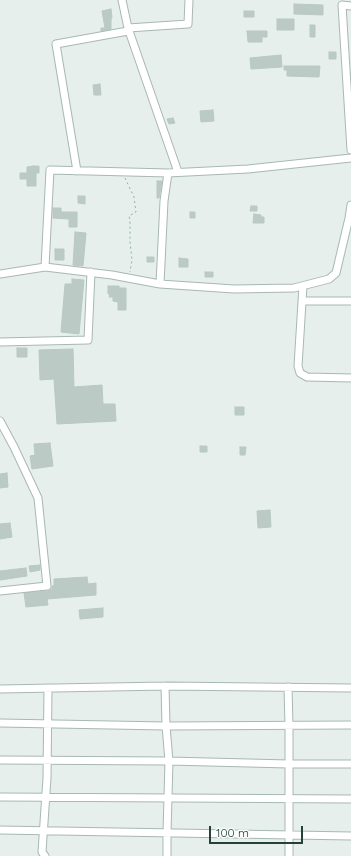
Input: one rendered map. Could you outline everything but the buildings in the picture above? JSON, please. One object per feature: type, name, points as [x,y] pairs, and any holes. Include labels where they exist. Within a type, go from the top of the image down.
[{"type":"street","points":[[122,0],[128,29],[178,172]]},
{"type":"street","points":[[77,171],[56,44],[128,29],[188,24],[189,0]]},
{"type":"street","points":[[351,6],[342,5],[351,150]]},
{"type":"street","points":[[46,267],[50,170],[168,173],[248,168],[351,158]]},
{"type":"street","points":[[160,284],[164,201],[168,173]]},
{"type":"street","points":[[0,274],[46,267],[91,272],[160,284],[234,289],[294,288],[329,279],[336,274],[351,205]]},
{"type":"street","points":[[0,342],[88,340],[91,272]]},
{"type":"street","points":[[303,286],[298,366],[300,374],[307,377],[351,378]]},
{"type":"street","points":[[302,301],[351,301]]},
{"type":"street","points":[[0,420],[38,498],[47,586],[0,591]]},
{"type":"street","points":[[165,686],[169,761],[167,856]]},
{"type":"street","points":[[0,689],[165,686],[351,688]]},
{"type":"street","points":[[288,687],[290,799],[289,856]]},
{"type":"street","points":[[41,854],[46,797],[48,688]]},
{"type":"street","points":[[0,723],[166,726],[351,725]]},
{"type":"street","points":[[0,760],[351,764]]},
{"type":"street","points":[[0,797],[351,799]]},
{"type":"street","points":[[0,830],[351,836]]},
{"type":"path","points":[[122,172],[134,197],[136,212],[129,216],[132,260],[128,278]]}]
